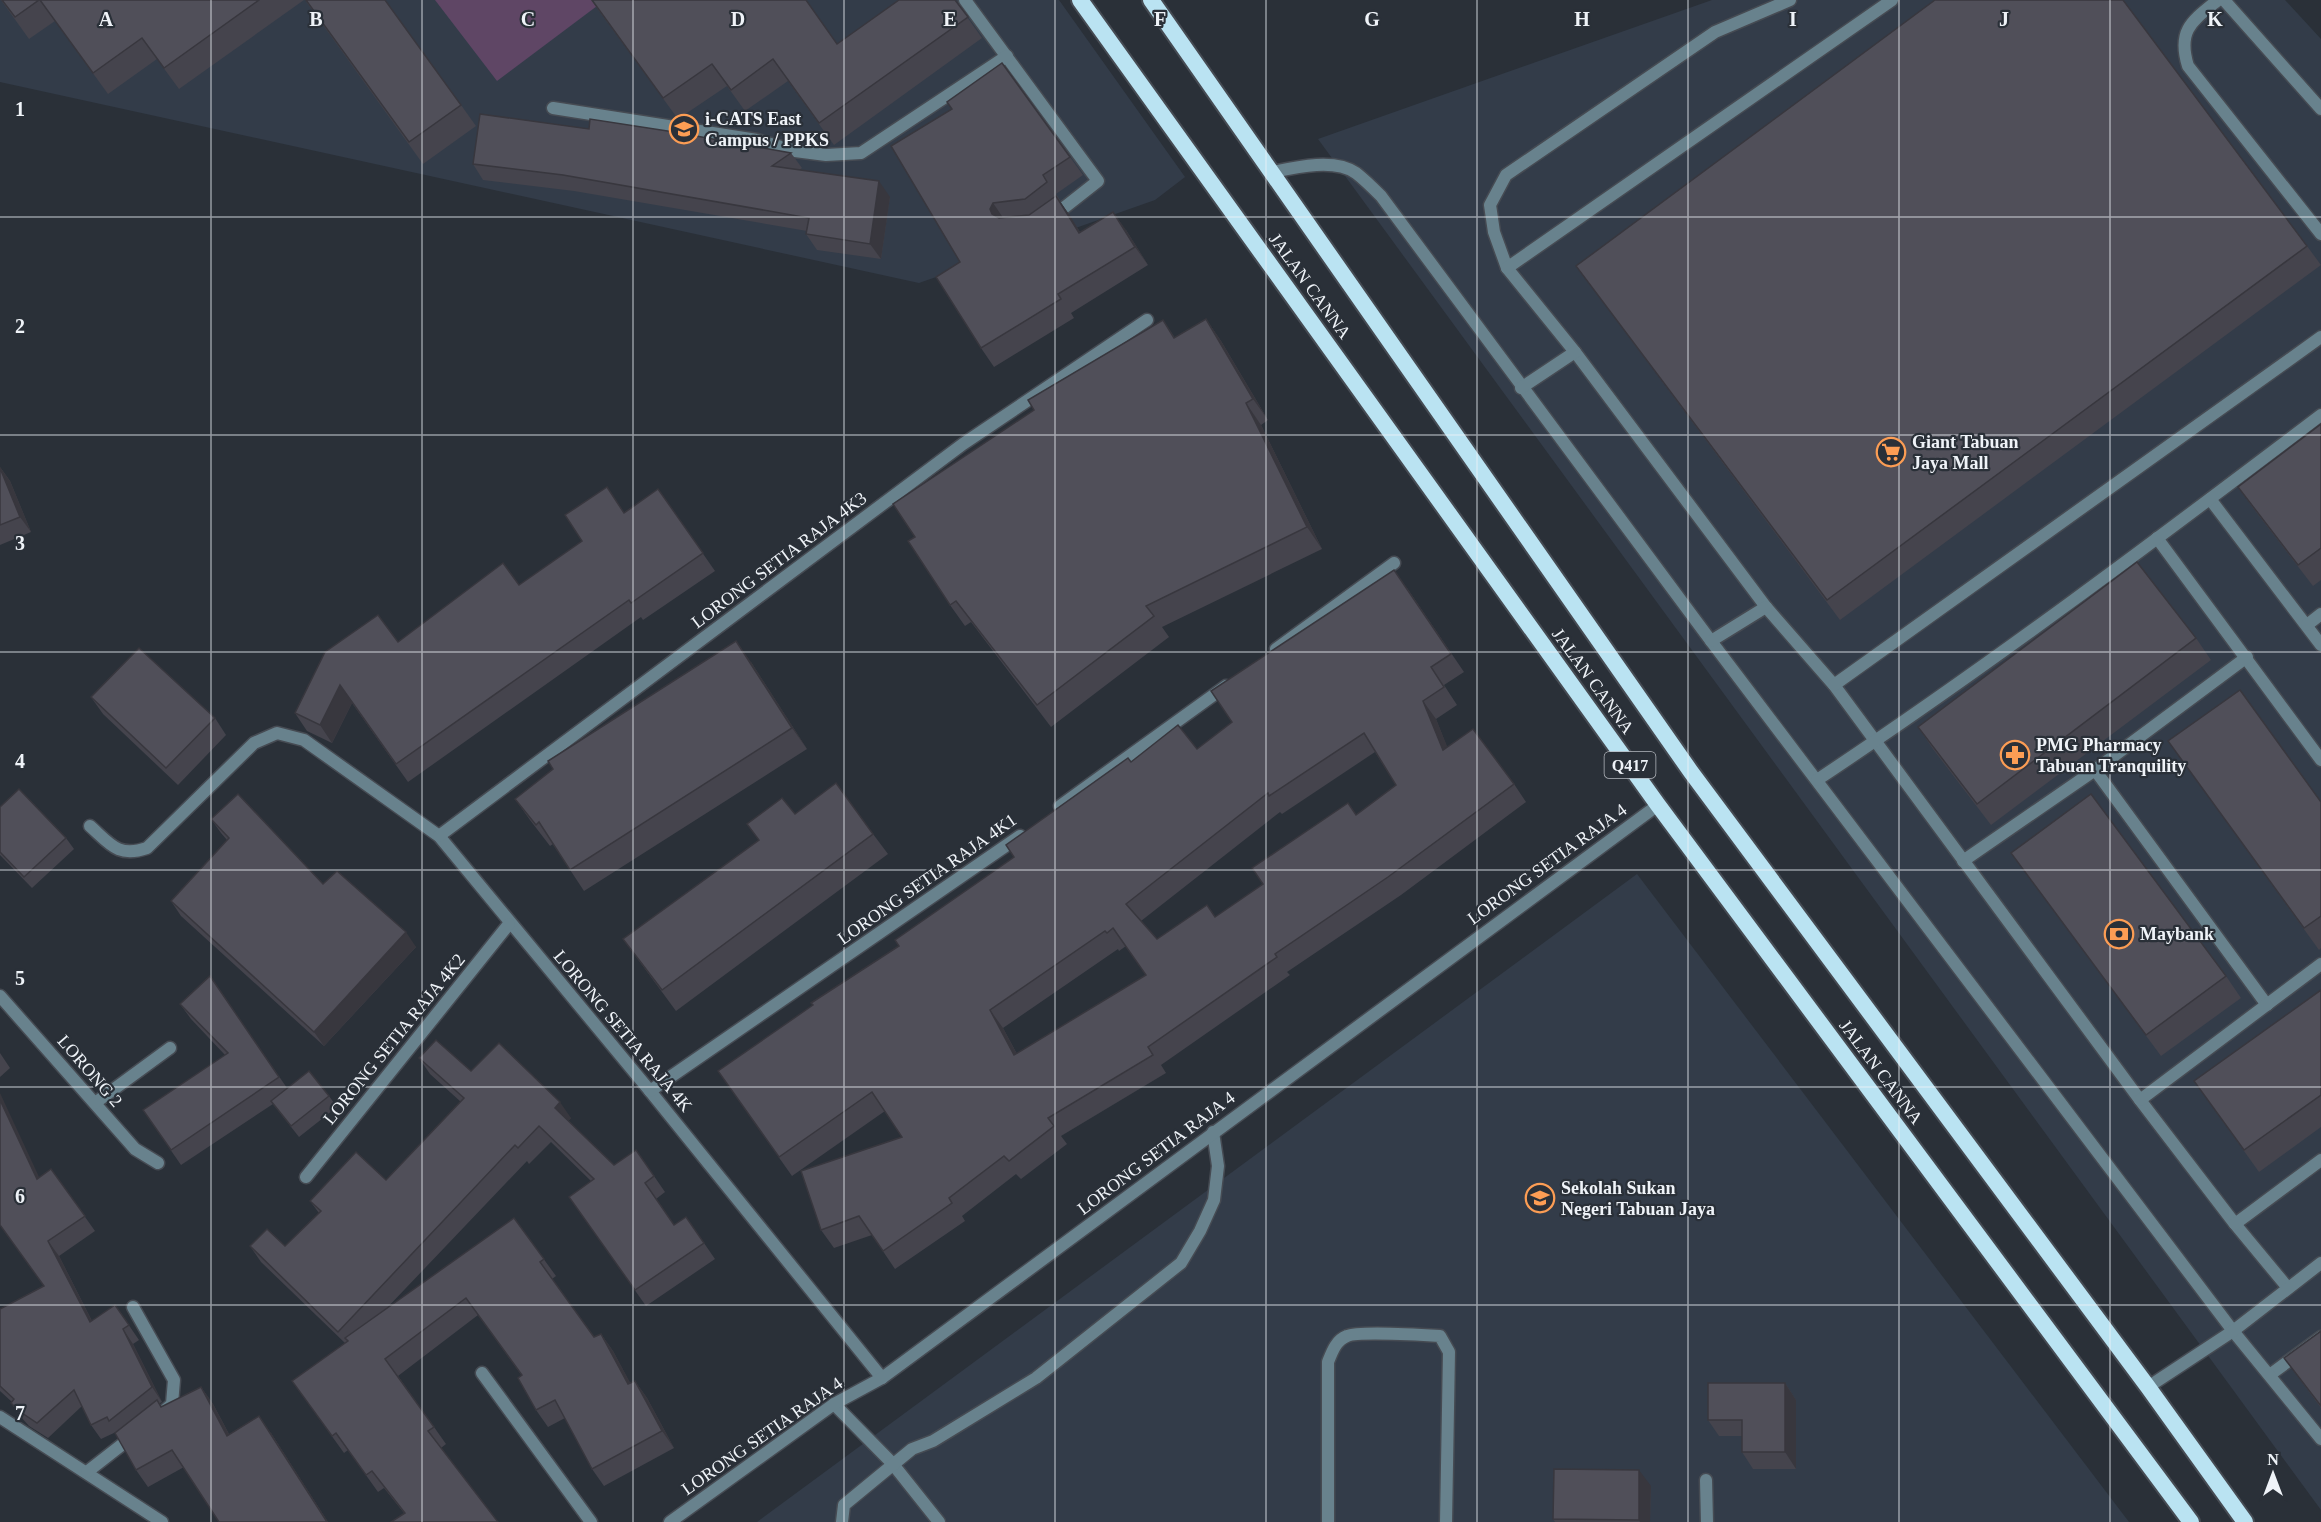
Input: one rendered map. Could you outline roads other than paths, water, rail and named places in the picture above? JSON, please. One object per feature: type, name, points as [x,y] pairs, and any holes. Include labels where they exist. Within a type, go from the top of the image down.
[{"type":"highway","name":"JALAN CANNA","points":[[1080,0],[1658,805],[2191,1522]]},
{"type":"highway","name":"JALAN CANNA","points":[[1151,0],[1690,772],[2148,1387],[2245,1522]]},
{"type":"street","points":[[965,0],[1098,181],[1041,226]]},
{"type":"street","points":[[1790,0],[1715,32],[1506,175],[1490,205],[1494,232],[1507,268],[1575,352],[1766,607],[1834,685],[2140,1100],[2235,1224],[2288,1288]]},
{"type":"street","points":[[1507,268],[1892,0]]},
{"type":"street","points":[[2217,0],[2189,24],[2183,51],[2188,66],[2321,234]]},
{"type":"street","points":[[2224,0],[2321,109]]},
{"type":"street","points":[[553,108],[757,140],[795,151],[825,155],[861,153],[1007,56]]},
{"type":"street","points":[[1273,172],[1294,168],[1331,166],[1354,172],[1381,196],[1521,388],[1711,641],[2233,1331],[2271,1374],[2321,1439]]},
{"type":"street","name":"LORONG SETIA RAJA 4K3","points":[[439,836],[963,444],[1147,320]]},
{"type":"street","points":[[1834,685],[2321,337]]},
{"type":"street","points":[[1521,388],[1575,352]]},
{"type":"street","points":[[1817,780],[1876,741],[2157,538],[2321,415]]},
{"type":"street","points":[[2210,499],[2321,645]]},
{"type":"street","points":[[2157,538],[2321,760]]},
{"type":"street","points":[[1269,654],[1394,563]]},
{"type":"street","points":[[1711,641],[1766,607]]},
{"type":"street","points":[[2307,625],[2321,614]]},
{"type":"street","points":[[1963,861],[2095,770],[2247,657]]},
{"type":"street","points":[[1048,815],[1240,675]]},
{"type":"street","name":"LORONG SETIA RAJA 4K","points":[[90,826],[117,850],[132,853],[147,848],[254,743],[277,733],[304,740],[439,836],[650,1091],[882,1378]]},
{"type":"street","points":[[2095,770],[2267,1005]]},
{"type":"street","name":"LORONG SETIA RAJA 4","points":[[670,1522],[834,1404],[882,1378],[1658,805]]},
{"type":"street","name":"LORONG SETIA RAJA 4K1","points":[[650,1091],[1029,829]]},
{"type":"street","name":"LORONG SETIA RAJA 4K2","points":[[306,1177],[510,924]]},
{"type":"street","points":[[2140,1100],[2321,964]]},
{"type":"street","name":"LORONG 2","points":[[0,996],[135,1149],[158,1163]]},
{"type":"street","points":[[95,1103],[170,1048]]},
{"type":"street","points":[[842,1522],[844,1505],[892,1463],[1036,1378],[1181,1263],[1200,1231],[1214,1200],[1218,1166],[1214,1132]]},
{"type":"street","points":[[2235,1224],[2321,1160]]},
{"type":"street","points":[[2148,1387],[2233,1331],[2321,1263]]},
{"type":"street","points":[[87,1472],[172,1404],[174,1380],[133,1307]]},
{"type":"street","points":[[1328,1522],[1328,1362],[1334,1346],[1347,1336],[1419,1334],[1440,1336],[1449,1352],[1446,1522]]},
{"type":"street","points":[[2271,1374],[2321,1337]]},
{"type":"street","points":[[482,1373],[591,1522]]},
{"type":"street","points":[[834,1404],[892,1463],[939,1522]]},
{"type":"street","points":[[0,1417],[162,1522]]},
{"type":"street","points":[[1706,1480],[1707,1522]]},
{"type":"place","name":"i-CATS East Campus / PPKS","points":[[684,129]]},
{"type":"place","name":"Giant Tabuan Jaya Mall","points":[[1891,452]]},
{"type":"place","name":"PMG Pharmacy Tabuan Tranquility","points":[[2015,755]]},
{"type":"place","name":"Maybank","points":[[2119,934]]},
{"type":"place","name":"Sekolah Sukan Negeri Tabuan Jaya","points":[[1540,1198]]}]
